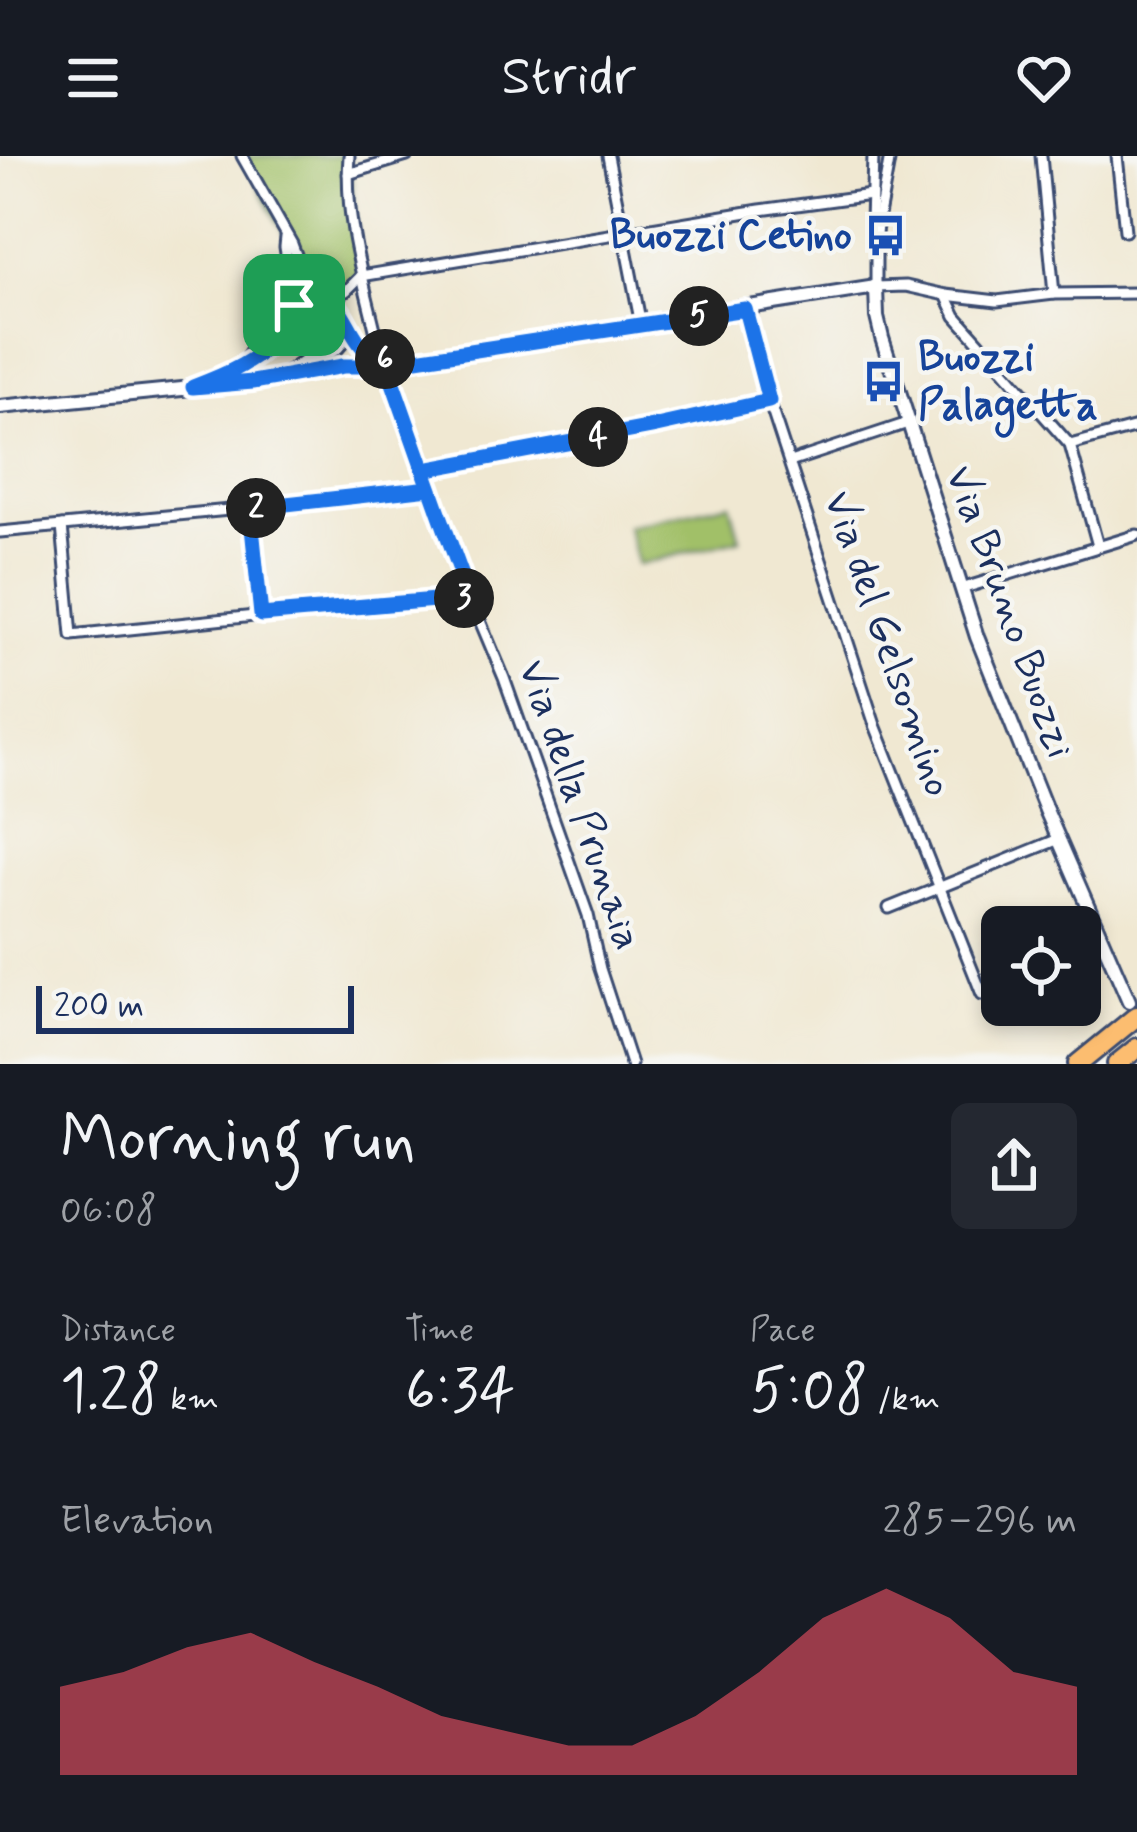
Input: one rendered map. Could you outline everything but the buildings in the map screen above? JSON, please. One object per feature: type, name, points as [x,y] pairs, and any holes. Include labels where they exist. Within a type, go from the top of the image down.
[{"type":"highway","points":[[1078,1064],[1133,1008]]},
{"type":"highway","points":[[1117,1064],[1137,1048]]},
{"type":"street","points":[[242,156],[292,244],[307,284],[344,313],[341,343],[330,353]]},
{"type":"street","points":[[349,156],[350,212],[378,342]]},
{"type":"street","points":[[348,174],[407,156]]},
{"type":"street","points":[[608,156],[640,325]]},
{"type":"street","name":"Via Bruno Buozzi","points":[[873,156],[871,222],[876,232]]},
{"type":"street","name":"Via Bruno Buozzi","points":[[890,156],[876,232],[877,317],[882,338],[976,638],[1133,1008]]},
{"type":"street","points":[[1041,156],[1054,294]]},
{"type":"street","points":[[1117,156],[1125,231]]},
{"type":"street","points":[[314,356],[294,346],[286,326],[288,315],[305,298],[346,291],[361,276],[871,195]]},
{"type":"street","points":[[286,237],[294,305]]},
{"type":"street","points":[[241,366],[275,314],[290,265]]},
{"type":"street","points":[[0,407],[282,378],[343,366],[388,365],[876,287],[906,286],[997,301],[1054,294],[1137,293]]},
{"type":"street","points":[[946,296],[956,316],[1070,445],[1098,545]]},
{"type":"street","name":"Via del Gelsomino","points":[[745,309],[769,401],[875,725],[981,992]]},
{"type":"street","points":[[193,387],[241,366],[286,326]]},
{"type":"street","points":[[346,328],[388,365]]},
{"type":"street","points":[[282,378],[314,356],[330,353],[388,365]]},
{"type":"street","name":"Via della Prunaia","points":[[388,365],[588,915],[631,1064]]},
{"type":"street","points":[[424,470],[769,401]]},
{"type":"street","points":[[790,462],[908,423]]},
{"type":"street","points":[[1070,445],[1137,427]]},
{"type":"street","points":[[0,532],[430,488]]},
{"type":"street","points":[[250,508],[261,615]]},
{"type":"street","points":[[62,526],[72,635],[470,597]]},
{"type":"street","points":[[961,589],[1137,535]]},
{"type":"street","points":[[889,908],[1059,839]]},
{"type":"green space","points":[[242,156],[349,156],[361,276],[339,296],[318,296]]},
{"type":"green space","points":[[730,503],[740,539],[638,565],[627,526]]},
{"type":"place","name":"Buozzi Cetino","points":[[886,236]]},
{"type":"place","name":"Buozzi Palagetta","points":[[884,382]]},
{"type":"route","points":[[312,296],[331,300],[344,313],[346,328],[368,352],[397,362],[745,309],[769,401],[424,470],[470,597],[261,615],[250,508],[430,488],[387,366],[343,366],[193,387],[254,358],[286,326],[294,305],[312,296]]}]
